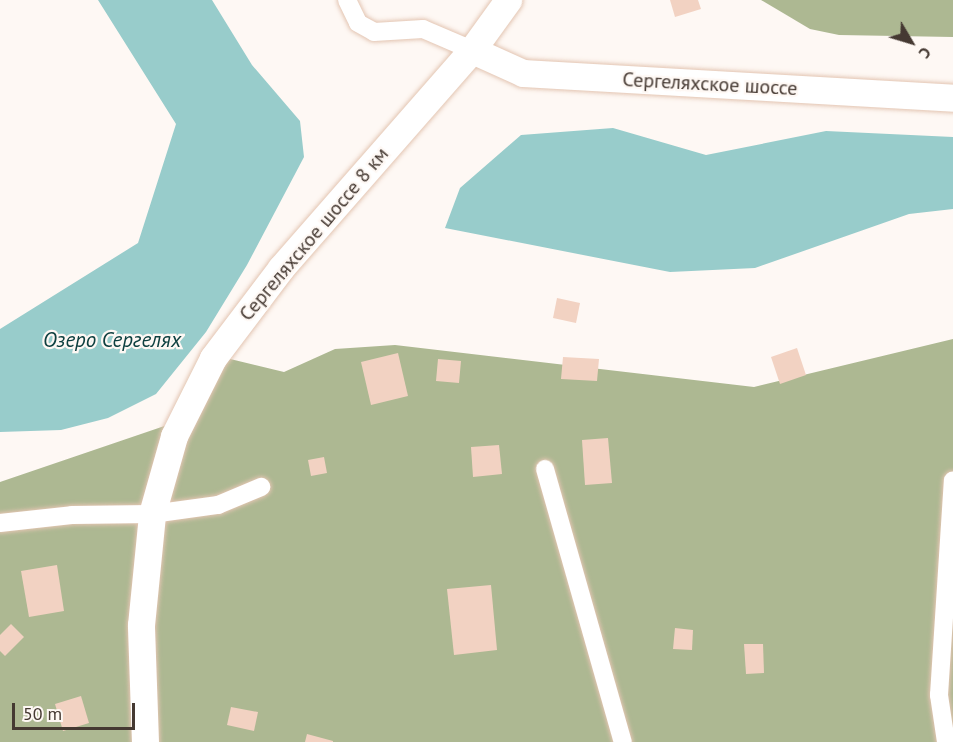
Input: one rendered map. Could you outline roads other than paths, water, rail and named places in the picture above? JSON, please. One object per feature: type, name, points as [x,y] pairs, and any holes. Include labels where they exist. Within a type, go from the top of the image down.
[{"type":"main road","name":"Сергеляхское шоссе 8 км","points":[[145,742],[141,625],[152,514],[174,436],[213,358],[280,267],[472,50],[508,0]]},
{"type":"main road","name":"Сергеляхское шоссе","points":[[472,50],[523,73],[953,98]]},
{"type":"street","points":[[347,0],[358,23],[374,32],[423,28],[472,50]]},
{"type":"street","points":[[545,469],[623,742]]},
{"type":"street","points":[[946,742],[939,695],[952,480]]},
{"type":"street","points":[[0,523],[72,515],[152,514],[218,505],[261,487]]},
{"type":"water","name":"Озеро Сергелях","points":[[98,0],[212,0],[252,65],[300,121],[304,157],[247,265],[206,332],[156,394],[108,418],[61,430],[0,432],[0,329],[138,243],[176,124]]},
{"type":"water","points":[[613,128],[706,155],[826,131],[953,137],[953,209],[909,214],[755,268],[670,272],[445,228],[460,188],[521,135]]}]
